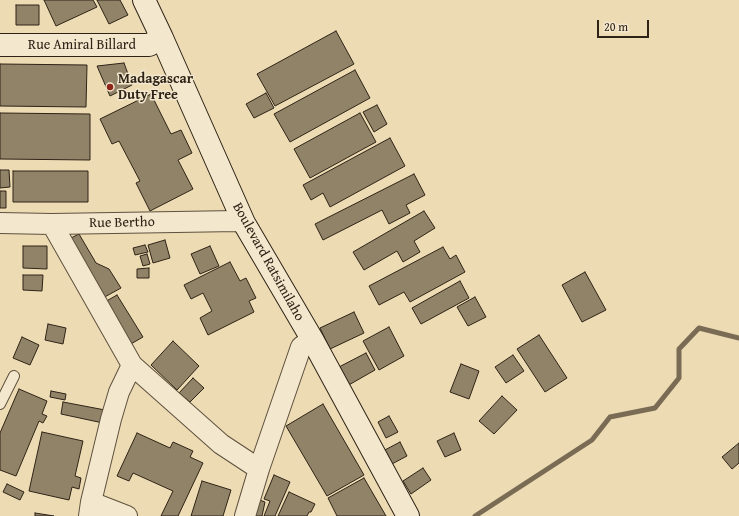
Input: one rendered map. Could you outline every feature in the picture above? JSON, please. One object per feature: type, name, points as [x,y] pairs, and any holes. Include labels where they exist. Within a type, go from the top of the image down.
[{"type":"main road","name":"Boulevard Ratsimilaho","points":[[144,0],[244,223],[312,339],[408,516]]},
{"type":"main road","name":"Rue Amiral Billard","points":[[0,45],[149,45],[162,38]]},
{"type":"street","name":"Rue Bertho","points":[[0,223],[52,224],[237,221],[244,223]]},
{"type":"street","points":[[52,224],[132,365],[221,444],[260,469]]},
{"type":"street","points":[[245,516],[301,347],[312,339]]},
{"type":"street","points":[[127,516],[90,509],[111,419],[119,392],[132,365]]},
{"type":"lane","points":[[0,404],[14,376]]},
{"type":"building","points":[[44,0],[93,0],[97,7],[56,26]]},
{"type":"building","points":[[97,0],[120,0],[128,15],[109,24]]},
{"type":"building","points":[[16,5],[39,5],[39,25],[16,25]]},
{"type":"building","points":[[336,31],[354,64],[275,106],[257,74]]},
{"type":"building","points":[[124,63],[132,85],[110,96],[97,66]]},
{"type":"building","points":[[0,64],[87,65],[86,107],[0,106]]},
{"type":"building","points":[[355,70],[370,98],[290,142],[274,114]]},
{"type":"building","points":[[266,93],[274,108],[254,118],[246,104]]},
{"type":"building","points":[[151,94],[171,134],[181,130],[192,153],[178,160],[193,189],[150,211],[136,183],[140,181],[119,141],[112,144],[100,119]]},
{"type":"building","points":[[377,105],[387,124],[374,132],[363,112]]},
{"type":"building","points":[[0,113],[90,114],[90,160],[0,159]]},
{"type":"building","points":[[360,113],[376,142],[310,178],[294,149]]},
{"type":"building","points":[[390,138],[405,166],[330,207],[323,193],[311,200],[303,185]]},
{"type":"building","points":[[0,170],[9,170],[10,187],[0,188]]},
{"type":"building","points":[[13,171],[88,171],[88,202],[13,202]]},
{"type":"building","points":[[414,174],[425,195],[406,205],[410,213],[389,224],[382,210],[323,240],[315,224]]},
{"type":"building","points":[[0,191],[6,191],[6,208],[0,208]]},
{"type":"building","points":[[424,211],[435,228],[414,241],[420,252],[403,262],[397,251],[364,270],[353,252]]},
{"type":"building","points":[[79,234],[96,263],[109,269],[121,288],[101,299],[67,240]]},
{"type":"building","points":[[165,240],[170,258],[153,263],[148,245]]},
{"type":"building","points":[[145,245],[148,252],[135,255],[133,248]]},
{"type":"building","points":[[23,246],[47,246],[47,269],[23,268]]},
{"type":"building","points":[[210,246],[219,266],[200,274],[191,254]]},
{"type":"building","points":[[443,247],[450,259],[456,255],[465,272],[410,302],[404,292],[379,305],[369,286]]},
{"type":"building","points":[[147,254],[150,264],[143,266],[140,256]]},
{"type":"building","points":[[230,262],[240,281],[246,278],[256,298],[249,301],[254,312],[208,335],[200,318],[212,311],[203,293],[191,299],[184,285]]},
{"type":"building","points":[[149,268],[149,278],[137,278],[137,269]]},
{"type":"building","points":[[585,272],[606,310],[582,322],[562,285]]},
{"type":"building","points":[[23,275],[43,275],[42,291],[23,290]]},
{"type":"building","points":[[460,281],[469,298],[421,324],[412,308]]},
{"type":"building","points":[[117,295],[143,337],[129,345],[103,303]]},
{"type":"building","points":[[475,297],[486,317],[468,326],[457,307]]},
{"type":"building","points":[[354,312],[364,333],[330,349],[320,328]]},
{"type":"building","points":[[48,324],[66,328],[63,344],[45,340]]},
{"type":"building","points":[[389,327],[404,356],[379,370],[363,341]]},
{"type":"building","points":[[539,335],[567,378],[545,392],[517,349]]},
{"type":"building","points":[[22,337],[39,345],[30,365],[13,358]]},
{"type":"building","points":[[173,341],[199,366],[177,390],[151,365]]},
{"type":"building","points":[[366,353],[375,370],[347,386],[337,368]]},
{"type":"building","points":[[513,355],[524,371],[506,383],[495,367]]},
{"type":"building","points":[[461,364],[479,371],[469,399],[450,392]]},
{"type":"building","points":[[193,378],[204,388],[190,402],[179,393]]},
{"type":"building","points":[[19,389],[47,401],[42,414],[47,416],[43,423],[39,421],[16,476],[0,470],[0,433]]},
{"type":"building","points":[[51,391],[66,394],[65,400],[50,397]]},
{"type":"building","points":[[502,396],[517,410],[494,434],[479,421]]},
{"type":"building","points":[[63,402],[105,410],[103,423],[61,414]]},
{"type":"building","points":[[323,404],[364,475],[327,496],[286,426]]},
{"type":"building","points":[[389,416],[398,432],[386,438],[378,422]]},
{"type":"building","points":[[42,432],[83,441],[75,476],[81,478],[79,489],[72,487],[69,500],[29,491]]},
{"type":"building","points":[[137,433],[170,448],[173,442],[193,451],[190,457],[203,463],[178,516],[161,516],[173,491],[133,473],[129,481],[117,476]]},
{"type":"building","points":[[454,433],[461,450],[445,457],[437,441]]},
{"type":"building","points":[[400,442],[407,456],[390,465],[383,451]]},
{"type":"building","points":[[739,443],[739,463],[732,469],[722,457]]},
{"type":"building","points":[[423,468],[431,480],[411,494],[403,481]]},
{"type":"building","points":[[274,475],[290,482],[275,516],[264,516],[270,501],[264,499]]},
{"type":"building","points":[[364,478],[386,516],[337,516],[328,498]]},
{"type":"building","points":[[202,481],[231,490],[223,516],[191,516]]},
{"type":"building","points":[[7,484],[24,492],[20,500],[3,492]]},
{"type":"building","points":[[289,492],[315,504],[307,516],[278,516]]},
{"type":"building","points":[[254,498],[265,502],[262,516],[249,516]]},
{"type":"building","points":[[35,513],[54,516],[35,516]]},
{"type":"waterway","points":[[475,516],[592,440],[610,417],[655,408],[679,378],[679,349],[699,328],[739,338]]},
{"type":"place","name":"Madagascar Duty Free","points":[[110,87]]}]
